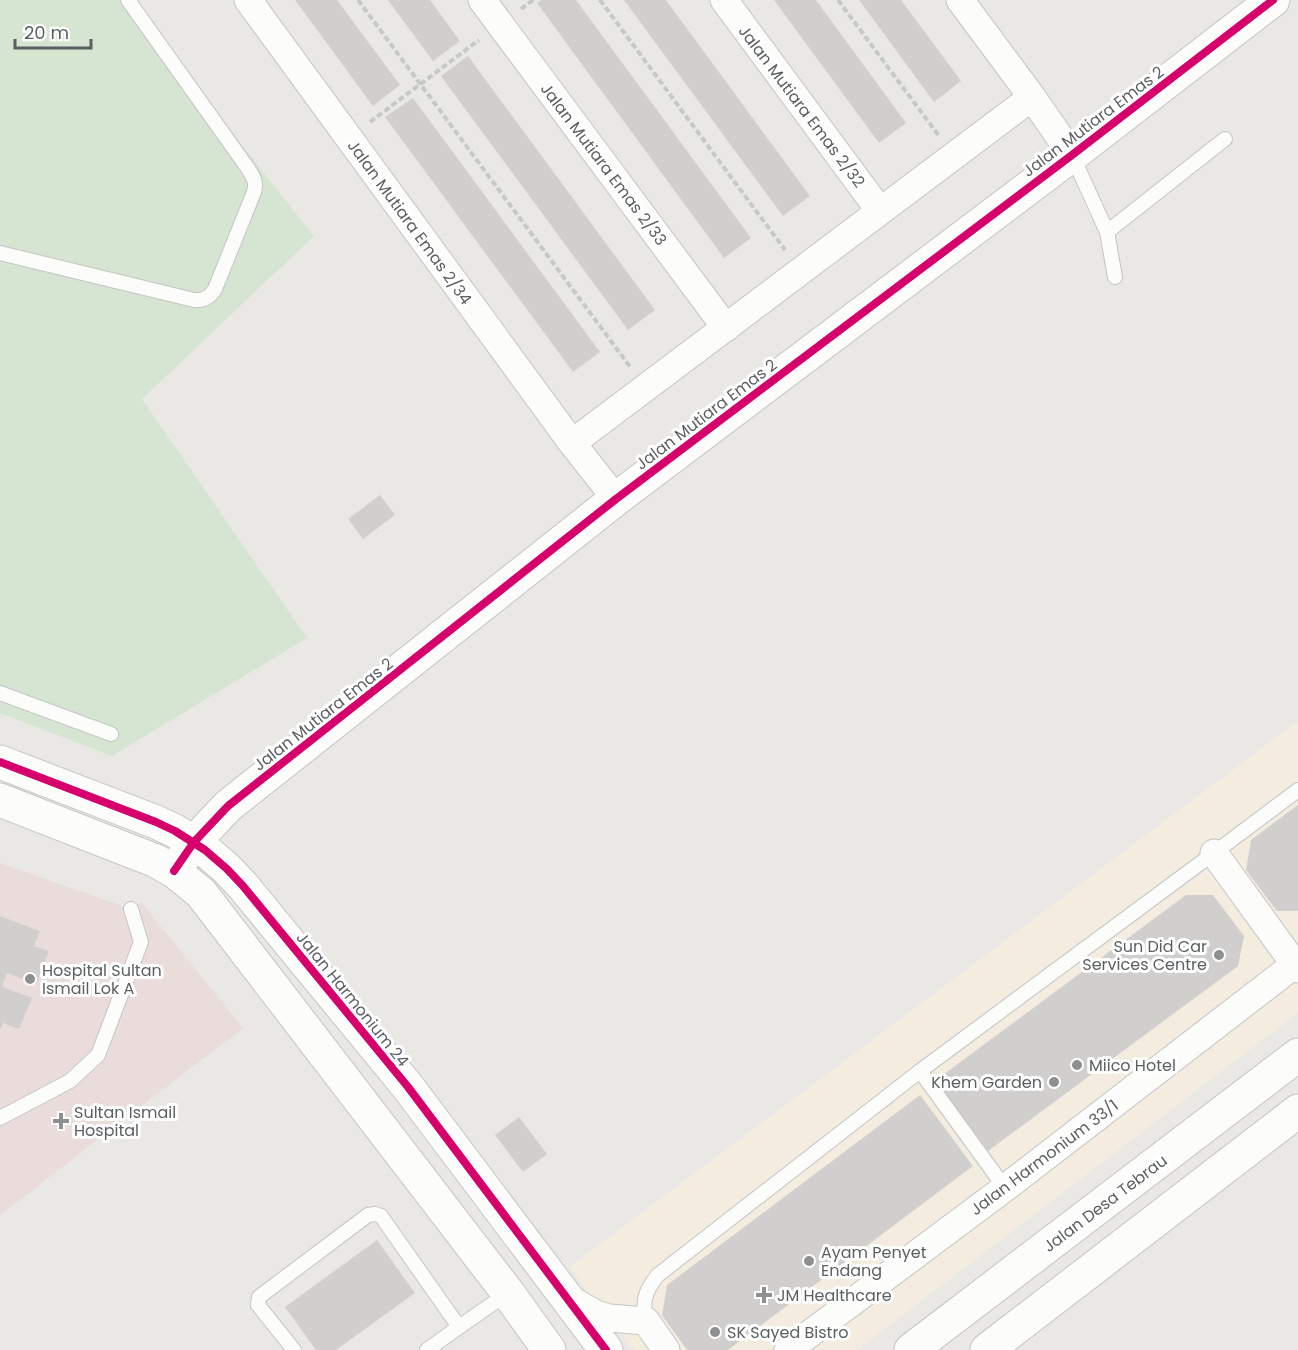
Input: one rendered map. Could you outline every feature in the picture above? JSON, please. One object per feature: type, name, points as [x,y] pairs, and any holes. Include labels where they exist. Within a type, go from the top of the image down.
[{"type":"street","name":"Jalan Mutiara Emas 2/34","points":[[248,0],[572,444],[616,500]]},
{"type":"street","name":"Jalan Mutiara Emas 2/33","points":[[482,0],[726,328]]},
{"type":"street","name":"Jalan Mutiara Emas 2/32","points":[[723,0],[880,211]]},
{"type":"street","points":[[960,0],[1072,155]]},
{"type":"street","name":"Jalan Mutiara Emas 2","points":[[174,871],[194,842],[228,806],[616,500],[1273,0]]},
{"type":"street","points":[[572,444],[1032,97]]},
{"type":"street","name":"Jalan Harmonium 24","points":[[0,762],[156,822],[194,842],[227,868],[415,1097],[606,1350]]},
{"type":"street","points":[[0,800],[156,861],[174,871],[201,893],[508,1293],[549,1350]]},
{"type":"street","points":[[1214,853],[1297,965]]},
{"type":"street","name":"Jalan Harmonium 33/1","points":[[788,1350],[1297,965]]},
{"type":"street","name":"Jalan Desa Tebrau","points":[[911,1350],[1298,1055]]},
{"type":"street","points":[[987,1350],[1298,1111]]},
{"type":"street","points":[[564,1296],[602,1316],[621,1320],[646,1321],[666,1350]]},
{"type":"lane","points":[[0,253],[194,300],[206,298],[215,289],[254,192],[255,180],[128,0]]},
{"type":"lane","points":[[1107,232],[1225,139]]},
{"type":"lane","points":[[1072,155],[1107,232],[1115,278]]},
{"type":"lane","points":[[0,693],[111,734]]},
{"type":"lane","points":[[646,1321],[644,1308],[646,1295],[658,1275],[920,1071],[1298,790]]},
{"type":"lane","points":[[0,1118],[70,1082],[98,1055],[141,942],[131,909]]},
{"type":"lane","points":[[920,1071],[1005,1188]]},
{"type":"lane","points":[[294,1350],[258,1305],[259,1297],[368,1215],[375,1214],[381,1216],[459,1327]]},
{"type":"lane","points":[[427,1350],[508,1293]]},
{"type":"path","points":[[358,0],[646,388]]},
{"type":"path","points":[[349,138],[533,0]]},
{"type":"path","points":[[600,0],[800,271]]},
{"type":"path","points":[[838,0],[954,156]]},
{"type":"shaded area","points":[[1298,721],[1298,1013],[857,1350],[634,1350],[569,1267]]},
{"type":"shaded area","name":"Sultan Ismail Hospital","points":[[0,863],[131,909],[141,902],[243,1028],[0,1215]]},
{"type":"green space","points":[[0,0],[126,0],[314,236],[142,399],[307,638],[112,756],[0,713]]},
{"type":"building","points":[[295,0],[337,0],[400,85],[373,106]]},
{"type":"building","points":[[388,0],[430,0],[460,41],[433,61]]},
{"type":"building","points":[[541,0],[576,0],[751,238],[724,258],[537,3]]},
{"type":"building","points":[[624,0],[666,0],[810,196],[783,216]]},
{"type":"building","points":[[774,0],[816,0],[906,123],[879,143]]},
{"type":"building","points":[[859,0],[901,0],[961,81],[934,102]]},
{"type":"building","points":[[468,56],[655,310],[628,330],[441,76]]},
{"type":"building","points":[[413,98],[600,352],[573,372],[385,117]]},
{"type":"building","points":[[380,495],[395,515],[363,539],[348,519]]},
{"type":"building","points":[[1298,805],[1298,911],[1277,911],[1246,870],[1251,840]]},
{"type":"building","points":[[1186,895],[1213,895],[1244,936],[1238,966],[984,1154],[932,1083]]},
{"type":"building","name":"Hospital Sultan Ismail Lok A","points":[[0,916],[40,931],[34,946],[49,951],[36,984],[7,973],[2,987],[32,998],[19,1029],[3,1023],[0,1030]]},
{"type":"building","points":[[920,1095],[973,1166],[728,1350],[687,1350],[662,1315],[667,1285]]},
{"type":"building","points":[[519,1117],[547,1154],[523,1172],[495,1135]]},
{"type":"building","points":[[377,1240],[415,1293],[336,1350],[316,1350],[285,1307]]},
{"type":"cycle path","points":[[174,871],[194,842],[228,806],[616,499],[1072,155],[1273,0]]},
{"type":"cycle path","points":[[0,762],[156,822],[205,850],[227,869],[408,1087],[606,1350]]},
{"type":"place","name":"Sun Did Car Services Centre","points":[[1219,955]]},
{"type":"place","name":"Hospital Sultan Ismail Lok A","points":[[30,979]]},
{"type":"place","name":"Miico Hotel","points":[[1077,1065]]},
{"type":"place","name":"Khem Garden","points":[[1054,1082]]},
{"type":"place","name":"Sultan Ismail Hospital","points":[[61,1121]]},
{"type":"place","name":"Ayam Penyet Endang","points":[[809,1261]]},
{"type":"place","name":"JM Healthcare","points":[[764,1295]]},
{"type":"place","name":"SK Sayed Bistro","points":[[715,1332]]}]
